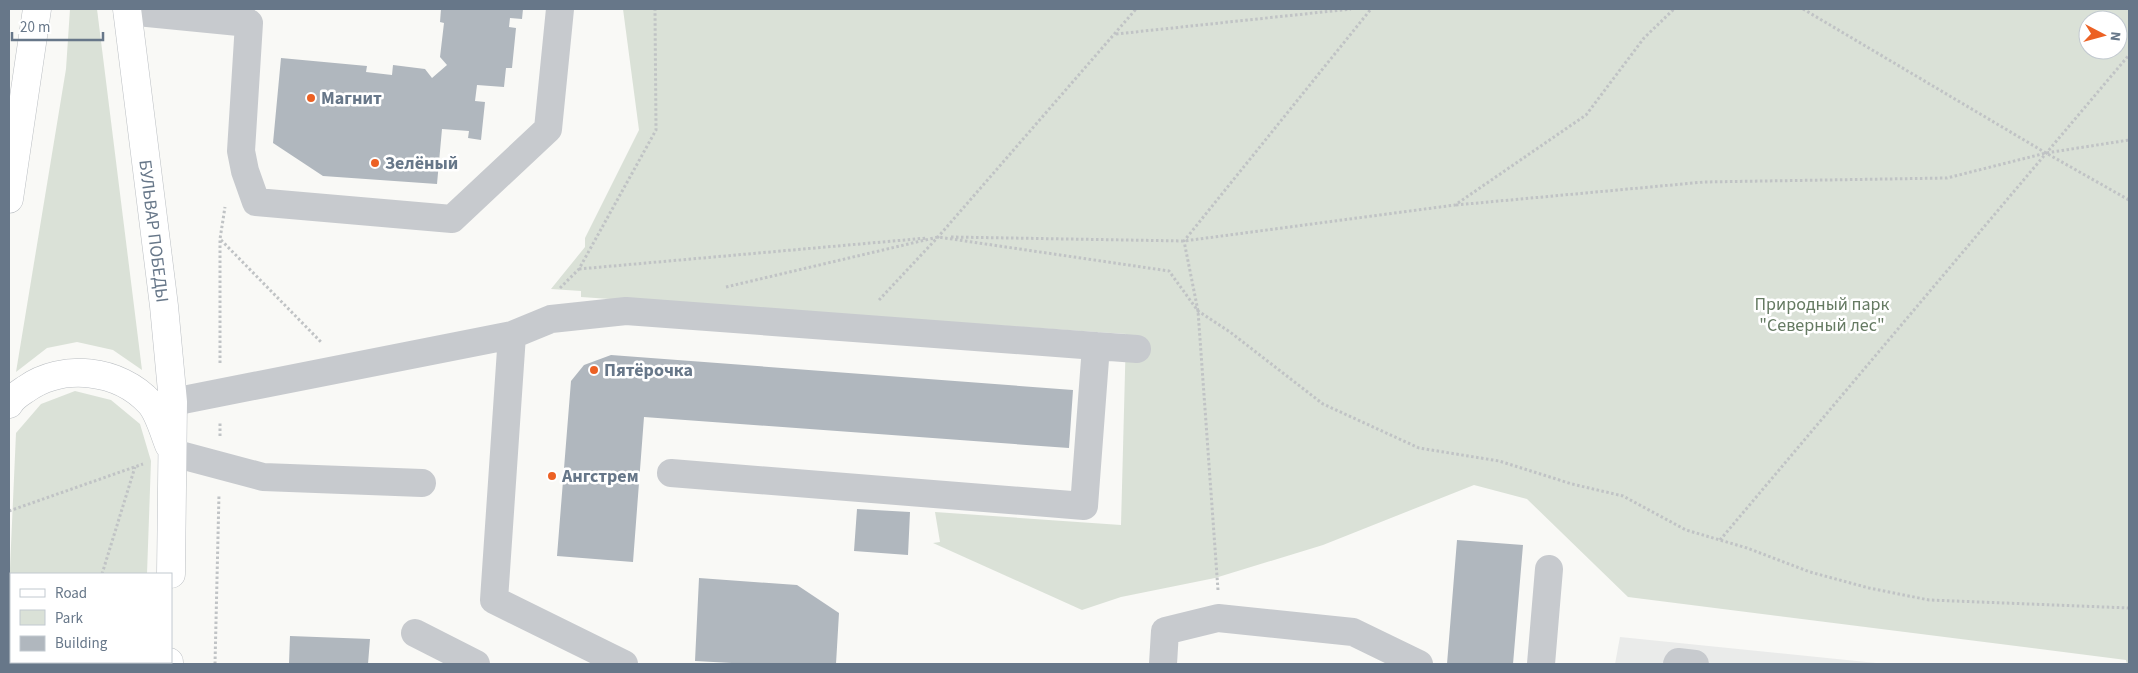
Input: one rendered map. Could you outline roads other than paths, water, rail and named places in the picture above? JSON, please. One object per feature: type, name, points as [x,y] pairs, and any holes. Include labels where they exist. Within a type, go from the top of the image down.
[{"type":"main road","points":[[9,199],[37,9]]},
{"type":"main road","name":"БУЛЬВАР ПОБЕДЫ","points":[[126,10],[164,306],[173,402],[170,573]]},
{"type":"main road","name":"БУЛЬВАР ПОБЕДЫ","points":[[9,404],[12,399],[38,381],[66,372],[100,375],[126,384],[151,404],[173,454]]},
{"type":"lane","points":[[126,10],[249,23],[241,151],[245,171],[256,202],[452,219],[548,129],[560,9]]},
{"type":"lane","points":[[173,402],[512,336],[551,319],[626,311],[1138,349]]},
{"type":"lane","points":[[512,336],[494,600],[624,664]]},
{"type":"lane","points":[[671,473],[1084,506],[1096,346]]},
{"type":"lane","points":[[173,454],[263,477],[422,482]]},
{"type":"lane","points":[[1541,664],[1549,569]]},
{"type":"lane","points":[[1163,664],[1165,630],[1218,618],[1353,632],[1419,664]]},
{"type":"lane","points":[[415,633],[476,664]]},
{"type":"lane","points":[[1677,664],[1695,664]]},
{"type":"place","name":"Магнит","points":[[311,98]]},
{"type":"place","name":"Зелёный","points":[[375,163]]},
{"type":"place","name":"Пятёрочка","points":[[594,370]]},
{"type":"place","name":"Ангстрем","points":[[552,476]]},
{"type":"park label","name":"Природный парк \"Северный лес\"","points":[[1822,314]]}]
